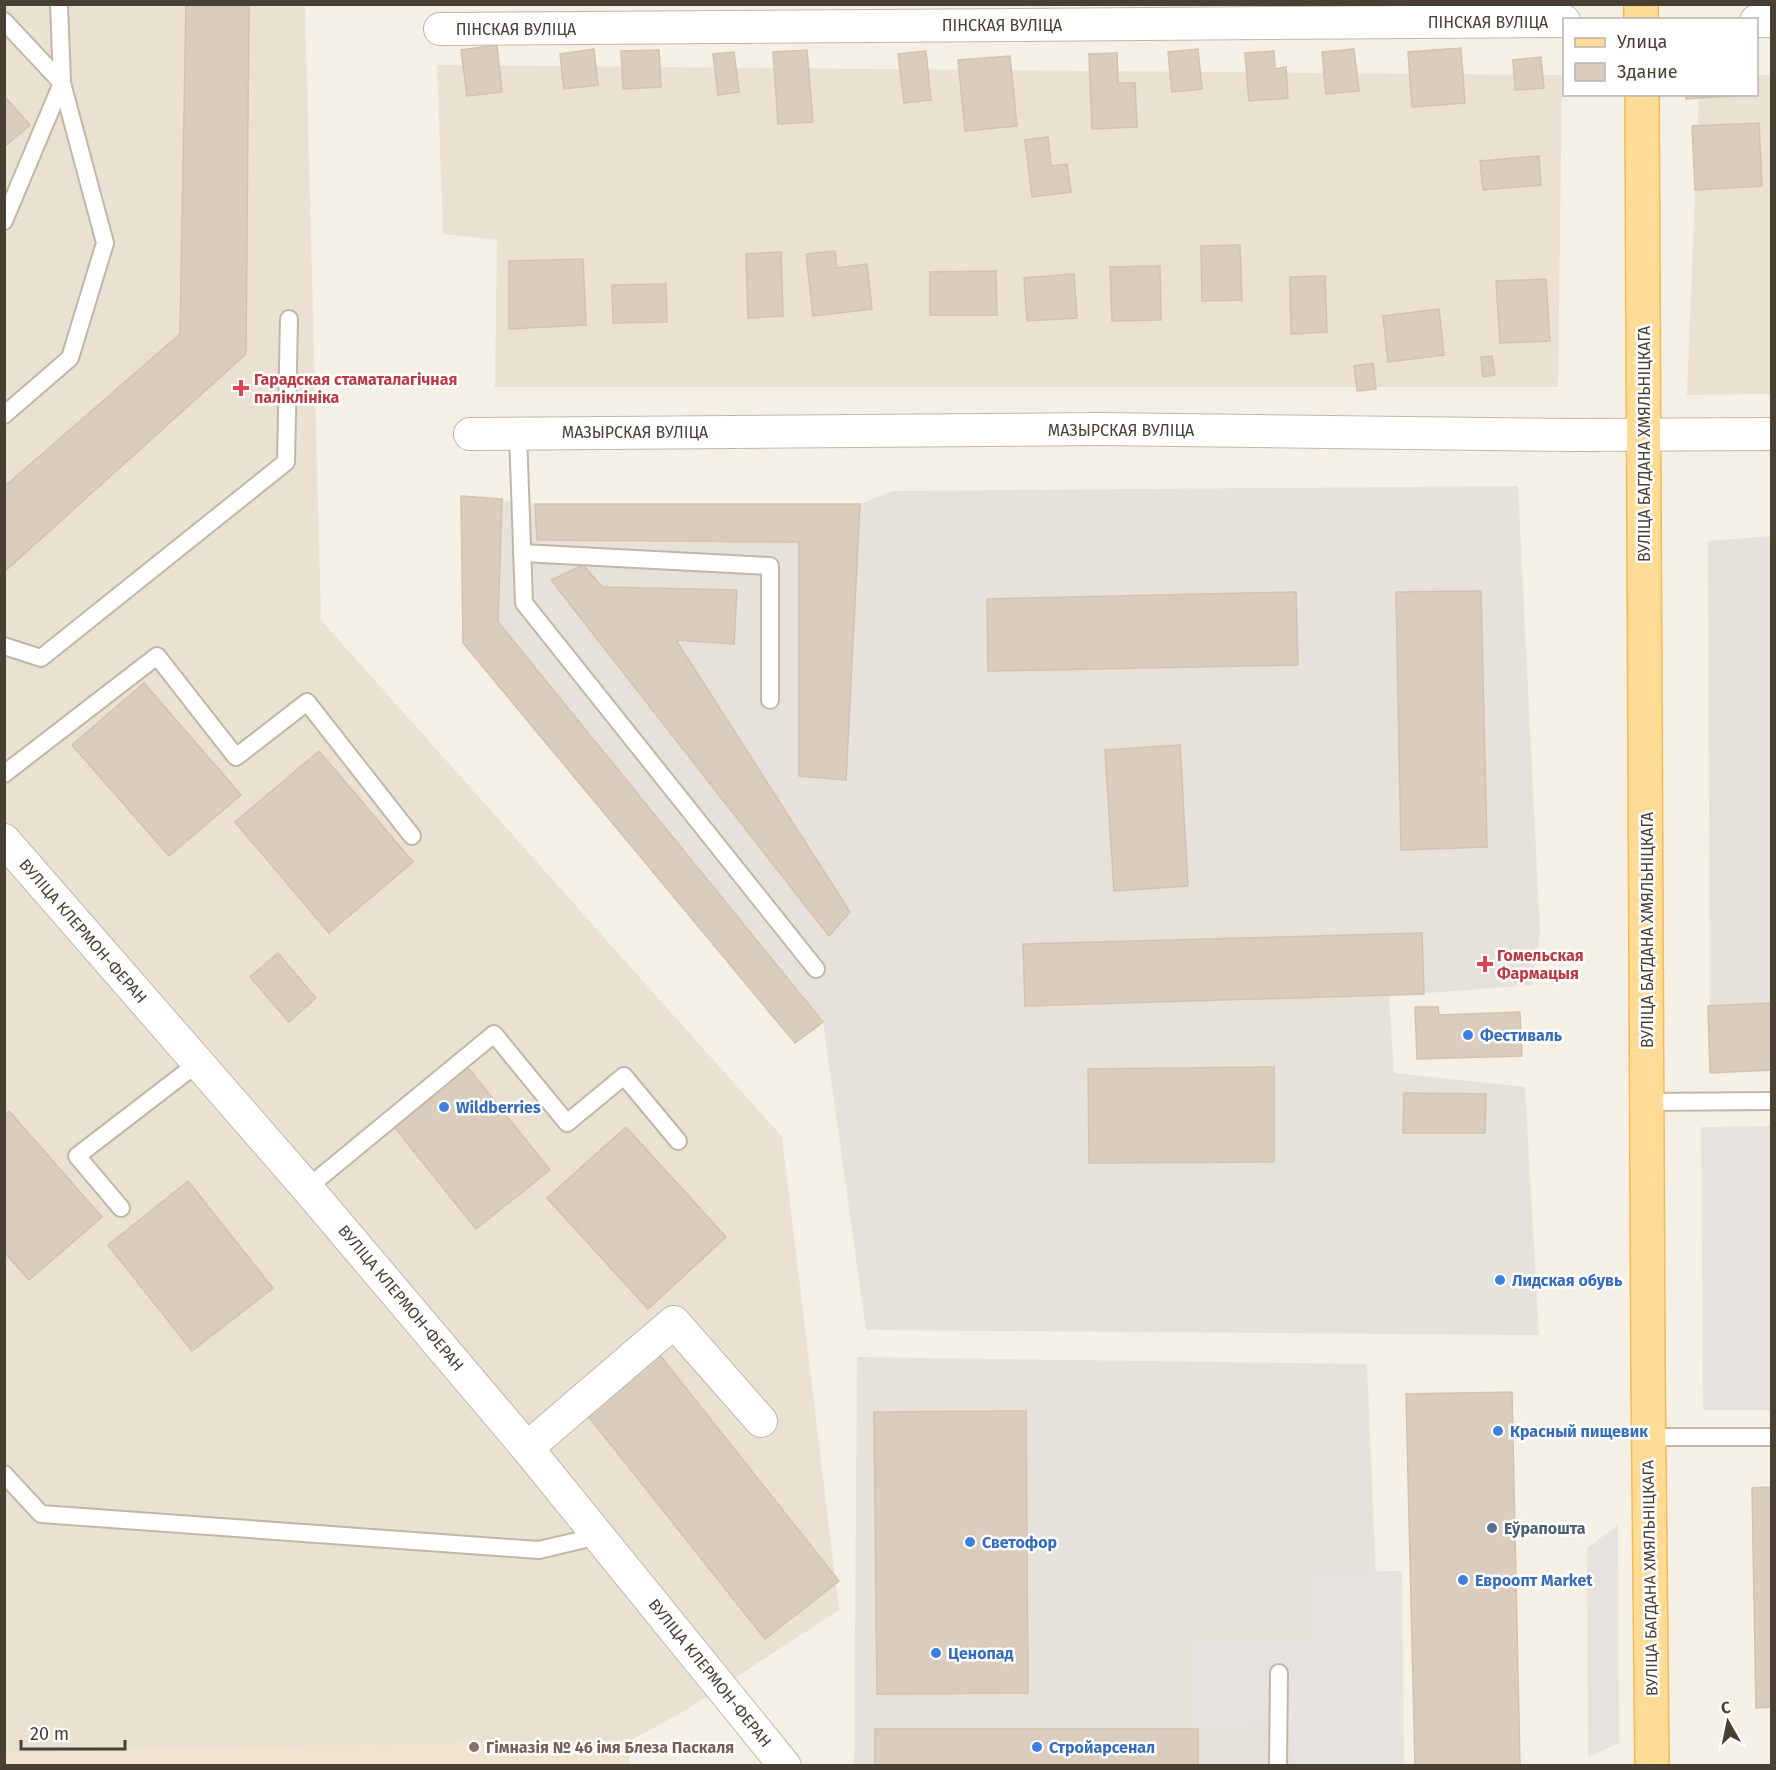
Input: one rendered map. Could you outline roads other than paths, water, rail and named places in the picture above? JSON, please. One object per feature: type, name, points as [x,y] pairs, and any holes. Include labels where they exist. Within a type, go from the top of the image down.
[{"type":"main road","name":"ВУЛІЦА БАГДАНА ХМЯЛЬНІЦКАГА","points":[[1642,96],[1652,1766]]},
{"type":"street","name":"ПІНСКАЯ ВУЛІЦА","points":[[440,29],[1563,21]]},
{"type":"street","name":"МАЗЫРСКАЯ ВУЛІЦА","points":[[470,434],[1101,429],[1644,435],[1772,434]]},
{"type":"street","name":"ВУЛІЦА КЛЕРМОН-ФЕРАН","points":[[4,840],[307,1188],[527,1448],[785,1766]]},
{"type":"street","points":[[527,1448],[674,1322],[761,1422]]},
{"type":"lane","points":[[4,415],[70,358],[105,243],[62,83],[58,4]]},
{"type":"lane","points":[[4,21],[62,83]]},
{"type":"lane","points":[[4,221],[62,83]]},
{"type":"lane","points":[[4,646],[41,658],[286,462],[289,319]]},
{"type":"lane","points":[[518,433],[524,603],[816,969]]},
{"type":"lane","points":[[522,553],[770,566],[770,700]]},
{"type":"lane","points":[[4,774],[157,656],[236,757],[307,702],[412,836]]},
{"type":"lane","points":[[307,1188],[494,1034],[567,1123],[624,1076],[678,1141]]},
{"type":"lane","points":[[121,1208],[77,1156],[198,1063]]},
{"type":"lane","points":[[1648,1102],[1772,1101]]},
{"type":"lane","points":[[1649,1437],[1772,1437]]},
{"type":"lane","points":[[4,1474],[41,1514],[539,1550],[598,1536]]},
{"type":"lane","points":[[1278,1766],[1279,1673]]},
{"type":"place","name":"Гарадская стаматалагічная паліклініка","points":[[241,388]]},
{"type":"place","name":"Гомельская Фармацыя","points":[[1485,964]]},
{"type":"place","name":"Фестиваль","points":[[1468,1035]]},
{"type":"place","name":"Wildberries","points":[[444,1107]]},
{"type":"place","name":"Лидская обувь","points":[[1500,1280]]},
{"type":"place","name":"Красный пищевик","points":[[1498,1431]]},
{"type":"place","name":"Еўрапошта","points":[[1492,1528]]},
{"type":"place","name":"Светофор","points":[[970,1542]]},
{"type":"place","name":"Евроопт Market","points":[[1463,1580]]},
{"type":"place","name":"Ценопад","points":[[936,1653]]},
{"type":"place","name":"Гімназія № 46 імя Блеза Паскаля","points":[[474,1747]]},
{"type":"place","name":"Стройарсенал","points":[[1037,1747]]}]
